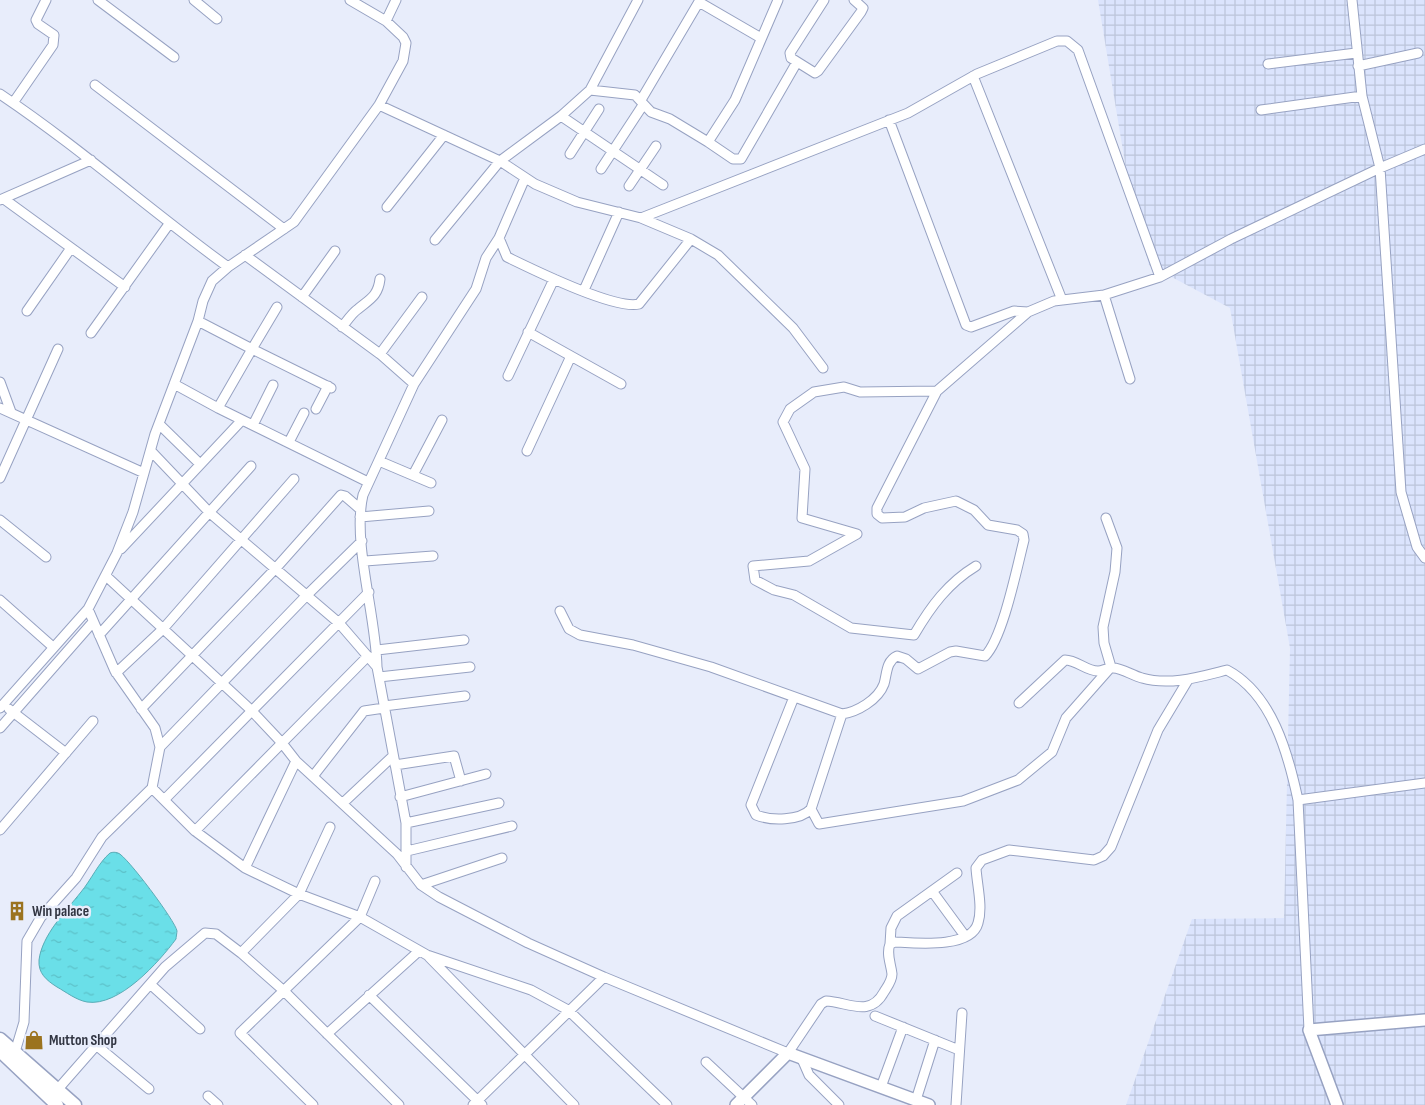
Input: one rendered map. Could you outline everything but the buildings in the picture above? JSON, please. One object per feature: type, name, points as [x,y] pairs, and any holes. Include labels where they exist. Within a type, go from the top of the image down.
[{"type":"main road","points":[[0,1039],[15,1052],[51,1099]]},
{"type":"main road","points":[[0,1051],[51,1099],[75,1105]]},
{"type":"street","points":[[13,103],[53,45],[54,35],[38,24],[36,20],[36,16],[46,0]]},
{"type":"street","points":[[98,0],[174,57]]},
{"type":"street","points":[[194,0],[217,19]]},
{"type":"street","points":[[66,753],[13,712],[2,706],[53,646],[88,609],[106,576],[133,512],[159,424],[198,321],[202,301],[212,281],[244,255],[294,222],[379,105],[404,60],[406,52],[404,37],[386,21],[350,0]]},
{"type":"street","points":[[386,21],[396,0]]},
{"type":"street","points":[[435,240],[500,161],[561,116],[590,90],[638,0]]},
{"type":"street","points":[[708,142],[735,100],[778,0]]},
{"type":"street","points":[[824,0],[790,53],[791,58],[812,72],[818,71],[862,12],[862,8],[854,0]]},
{"type":"street","points":[[1352,0],[1356,53],[1362,96],[1380,168],[1401,492],[1417,547],[1425,558]]},
{"type":"street","points":[[601,170],[642,103],[699,1],[761,38]]},
{"type":"street","points":[[641,218],[908,113],[973,76],[1057,41],[1067,42],[1074,45],[1078,50],[1160,277]]},
{"type":"street","points":[[1268,64],[1356,53]]},
{"type":"street","points":[[1358,66],[1418,53]]},
{"type":"street","points":[[590,90],[632,94],[651,112],[670,119],[733,159],[741,159],[797,62]]},
{"type":"street","points":[[973,76],[1062,300]]},
{"type":"street","points":[[95,85],[284,229]]},
{"type":"street","points":[[0,94],[91,160],[169,224],[228,267]]},
{"type":"street","points":[[1261,110],[1362,96]]},
{"type":"street","points":[[379,105],[500,161],[525,178],[577,202],[641,218],[690,239],[718,255],[733,267],[792,328],[823,368]]},
{"type":"street","points":[[570,154],[599,109]]},
{"type":"street","points":[[561,116],[663,184]]},
{"type":"street","points":[[889,120],[966,325],[971,327],[1014,311],[1028,312]]},
{"type":"street","points":[[387,207],[444,135]]},
{"type":"street","points":[[629,186],[656,146]]},
{"type":"street","points":[[560,611],[569,629],[580,634],[633,645],[710,667],[842,714],[852,713],[863,707],[880,691],[889,663],[896,656],[906,659],[918,669],[950,652],[985,656],[1001,625],[1024,540],[1023,534],[1017,530],[988,525],[974,510],[956,501],[924,508],[905,517],[882,518],[877,514],[877,508],[937,392],[1028,312],[1062,300],[1104,296],[1160,277],[1232,239],[1380,168],[1425,149]]},
{"type":"street","points":[[2,200],[91,160]]},
{"type":"street","points":[[406,867],[406,823],[378,677],[377,650],[364,561],[360,513],[368,482],[414,384],[476,289],[486,258],[499,238],[525,178]]},
{"type":"street","points":[[2,200],[72,248],[125,288]]},
{"type":"street","points":[[584,290],[619,212]]},
{"type":"street","points":[[91,334],[169,224]]},
{"type":"street","points":[[499,238],[507,256],[554,279],[628,305],[638,304],[690,239]]},
{"type":"street","points":[[27,311],[72,248]]},
{"type":"street","points":[[302,297],[335,251]]},
{"type":"street","points":[[244,255],[380,354],[414,384]]},
{"type":"street","points":[[342,327],[359,307],[372,299],[379,290],[380,279]]},
{"type":"street","points":[[508,376],[554,279]]},
{"type":"street","points":[[1104,296],[1130,378]]},
{"type":"street","points":[[380,354],[422,297]]},
{"type":"street","points":[[218,408],[277,307]]},
{"type":"street","points":[[198,321],[329,387],[316,409]]},
{"type":"street","points":[[528,332],[620,384]]},
{"type":"street","points":[[0,478],[58,349]]},
{"type":"street","points":[[527,451],[571,356]]},
{"type":"street","points":[[0,382],[10,412]]},
{"type":"street","points":[[174,384],[218,408],[368,482]]},
{"type":"street","points":[[253,425],[273,385]]},
{"type":"street","points":[[937,392],[860,392],[844,387],[814,392],[790,408],[783,422],[805,468],[802,518],[857,534],[809,560],[754,566],[755,580],[774,590],[794,595],[851,628],[914,635],[934,602],[958,577],[976,566]]},
{"type":"street","points":[[0,408],[144,473]]},
{"type":"street","points":[[289,442],[304,413]]},
{"type":"street","points":[[117,553],[242,420]]},
{"type":"street","points":[[413,475],[442,420]]},
{"type":"street","points":[[159,424],[200,464]]},
{"type":"street","points":[[151,451],[210,513],[339,623],[377,666]]},
{"type":"street","points":[[379,461],[431,483]]},
{"type":"street","points":[[99,635],[251,466]]},
{"type":"street","points":[[116,673],[163,629],[294,479]]},
{"type":"street","points":[[141,709],[276,568],[341,495],[345,496],[360,513]]},
{"type":"street","points":[[360,513],[429,511]]},
{"type":"street","points":[[1106,518],[1117,548],[1115,572],[1103,627],[1104,642],[1111,667]]},
{"type":"street","points":[[0,520],[46,557]]},
{"type":"street","points":[[160,747],[306,594],[362,541]]},
{"type":"street","points":[[364,561],[433,556]]},
{"type":"street","points":[[106,576],[251,710],[296,761],[314,775],[397,854],[421,885],[439,897],[528,943],[604,977],[802,1059],[929,1105]]},
{"type":"street","points":[[164,800],[369,592]]},
{"type":"street","points":[[0,600],[53,646]]},
{"type":"street","points":[[15,1052],[24,1022],[27,941],[41,917],[76,878],[102,837],[152,788],[160,747],[154,728],[116,673],[88,609]]},
{"type":"street","points":[[0,728],[93,622]]},
{"type":"street","points":[[377,650],[464,640]]},
{"type":"street","points":[[195,831],[368,656]]},
{"type":"street","points":[[1019,703],[1065,660],[1098,671],[1111,667],[1143,678],[1160,681],[1188,680],[1227,670],[1240,678],[1265,706],[1276,729],[1298,800],[1309,1030],[1337,1105]]},
{"type":"street","points":[[378,677],[470,667]]},
{"type":"street","points":[[811,809],[820,824],[888,815],[963,802],[1018,780],[1052,752],[1066,718],[1111,667]]},
{"type":"street","points":[[890,944],[895,942],[938,944],[965,936],[974,931],[978,925],[976,868],[982,860],[1009,850],[1094,860],[1103,856],[1111,847],[1158,730],[1188,680]]},
{"type":"street","points":[[314,775],[364,711],[465,696]]},
{"type":"street","points":[[794,697],[751,805],[756,815],[762,818],[798,817],[806,814],[811,809],[842,714]]},
{"type":"street","points":[[0,830],[93,721]]},
{"type":"street","points":[[343,803],[394,761],[454,756],[461,781]]},
{"type":"street","points":[[245,868],[296,761]]},
{"type":"street","points":[[400,797],[486,774]]},
{"type":"street","points":[[1298,800],[1425,783]]},
{"type":"street","points":[[152,788],[195,831],[245,868],[299,894],[360,917],[423,953],[531,990],[568,1010],[667,1105]]},
{"type":"street","points":[[406,823],[499,803]]},
{"type":"street","points":[[241,953],[299,894],[330,826]]},
{"type":"street","points":[[407,851],[512,826]]},
{"type":"street","points":[[421,885],[502,858]]},
{"type":"street","points":[[740,1101],[788,1053],[821,1004],[826,1001],[862,1009],[872,1005],[881,998],[891,979],[888,949],[891,928],[897,916],[957,873]]},
{"type":"street","points":[[313,1105],[240,1033],[360,917],[375,881]]},
{"type":"street","points":[[932,891],[965,936]]},
{"type":"street","points":[[51,1099],[150,984],[165,968],[205,933],[216,934],[284,991],[399,1105]]},
{"type":"street","points":[[328,1034],[370,995],[423,953]]},
{"type":"street","points":[[423,953],[574,1105]]},
{"type":"street","points":[[370,995],[477,1104],[568,1010],[604,977]]},
{"type":"street","points":[[150,984],[200,1029]]},
{"type":"street","points":[[956,1105],[962,1013]]},
{"type":"street","points":[[876,1016],[959,1050]]},
{"type":"street","points":[[1309,1030],[1425,1020]]},
{"type":"street","points":[[881,1087],[904,1028]]},
{"type":"street","points":[[916,1100],[935,1040]]},
{"type":"street","points":[[96,1045],[149,1089]]},
{"type":"street","points":[[802,1059],[808,1075],[839,1105]]},
{"type":"street","points":[[706,1062],[740,1101],[752,1105]]},
{"type":"street","points":[[208,1096],[218,1105]]},
{"type":"shaded area","points":[[1098,0],[1425,0],[1425,1105],[1126,1105],[1192,919],[1284,918],[1290,648],[1230,308],[1149,265],[1128,181]]},
{"type":"water","points":[[114,852],[123,857],[150,889],[175,925],[177,931],[176,939],[149,970],[125,990],[112,998],[99,1002],[87,1002],[75,998],[49,982],[41,972],[39,960],[45,941],[50,933],[102,861],[110,853]]},
{"type":"place","name":"Win palace","points":[[17,911]]},
{"type":"place","name":"Mutton Shop","points":[[34,1040]]}]
